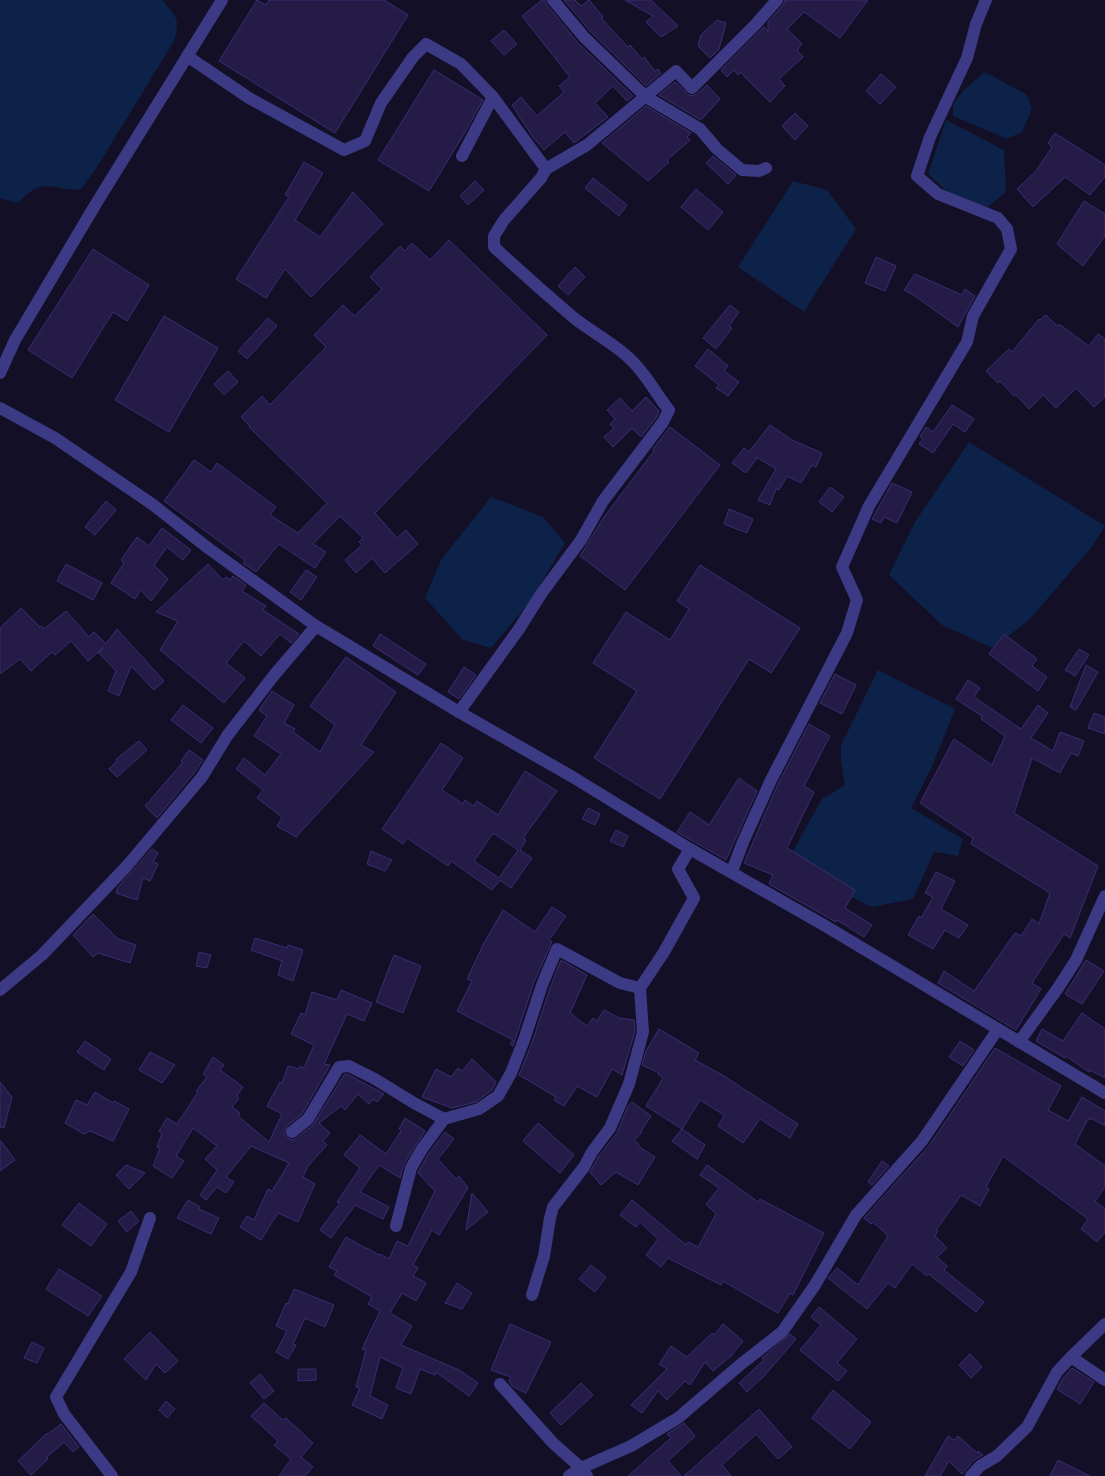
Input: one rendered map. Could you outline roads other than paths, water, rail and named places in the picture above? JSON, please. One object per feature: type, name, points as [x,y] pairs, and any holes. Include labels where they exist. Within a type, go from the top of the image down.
[{"type":"street","points":[[0,374],[15,340],[96,202],[222,0]]},
{"type":"street","points":[[553,0],[584,38],[646,97],[700,130],[742,170],[759,171],[766,168]]},
{"type":"street","points":[[459,712],[581,540],[603,501],[664,422],[669,410],[658,397],[644,373],[629,358],[575,319],[494,247],[494,236],[504,220],[542,178],[546,169],[587,145],[676,71],[692,88],[756,24],[777,0]]},
{"type":"street","points":[[732,871],[771,780],[847,633],[857,600],[842,567],[869,506],[967,342],[973,316],[1011,249],[1007,229],[998,218],[938,194],[917,176],[930,137],[967,58],[976,24],[986,0]]},
{"type":"street","points":[[186,56],[248,98],[344,150],[365,141],[381,103],[412,57],[426,44],[461,64],[493,97],[546,169]]},
{"type":"street","points":[[462,156],[493,97]]},
{"type":"street","points":[[0,408],[55,438],[152,504],[208,548],[316,626],[1105,1093]]},
{"type":"street","points":[[0,990],[42,954],[126,867],[202,777],[227,736],[275,674],[316,626]]},
{"type":"street","points":[[532,1295],[544,1256],[553,1207],[584,1167],[592,1152],[610,1128],[629,1084],[643,1032],[640,988],[664,952],[694,898],[678,869],[690,849]]},
{"type":"street","points":[[1019,1042],[1076,960],[1105,896]]},
{"type":"street","points":[[396,1226],[411,1168],[444,1118],[479,1109],[498,1096],[511,1073],[542,985],[557,949],[620,983],[640,988]]},
{"type":"street","points":[[569,1476],[584,1472],[678,1418],[782,1332],[815,1285],[856,1215],[922,1141],[998,1029]]},
{"type":"street","points":[[292,1132],[308,1120],[339,1067],[350,1066],[444,1118]]},
{"type":"street","points":[[112,1476],[64,1414],[56,1397],[131,1272],[150,1218]]},
{"type":"street","points":[[971,1476],[980,1466],[997,1456],[1028,1428],[1057,1372],[1105,1324]]},
{"type":"street","points":[[1071,1357],[1105,1380]]},
{"type":"street","points":[[500,1384],[553,1443],[584,1472]]},
{"type":"water","points":[[0,0],[162,0],[176,18],[177,28],[174,41],[97,167],[81,189],[71,190],[45,186],[37,188],[17,203],[0,198]]},
{"type":"water","points":[[985,72],[1027,95],[1032,109],[1022,132],[1007,139],[953,116],[953,104],[964,90]]},
{"type":"water","points":[[946,120],[1004,150],[1006,192],[988,207],[953,197],[928,174]]},
{"type":"water","points":[[793,181],[827,190],[856,229],[804,312],[738,267]]},
{"type":"water","points":[[969,442],[1105,526],[1091,548],[1029,620],[993,648],[942,625],[889,575],[915,522]]},
{"type":"water","points":[[491,497],[543,517],[565,543],[530,602],[491,648],[463,640],[425,598],[441,560]]},
{"type":"water","points":[[878,670],[955,709],[931,769],[911,808],[963,839],[958,856],[934,852],[913,899],[872,907],[843,893],[808,871],[793,851],[822,799],[845,785],[841,761],[841,745]]}]
